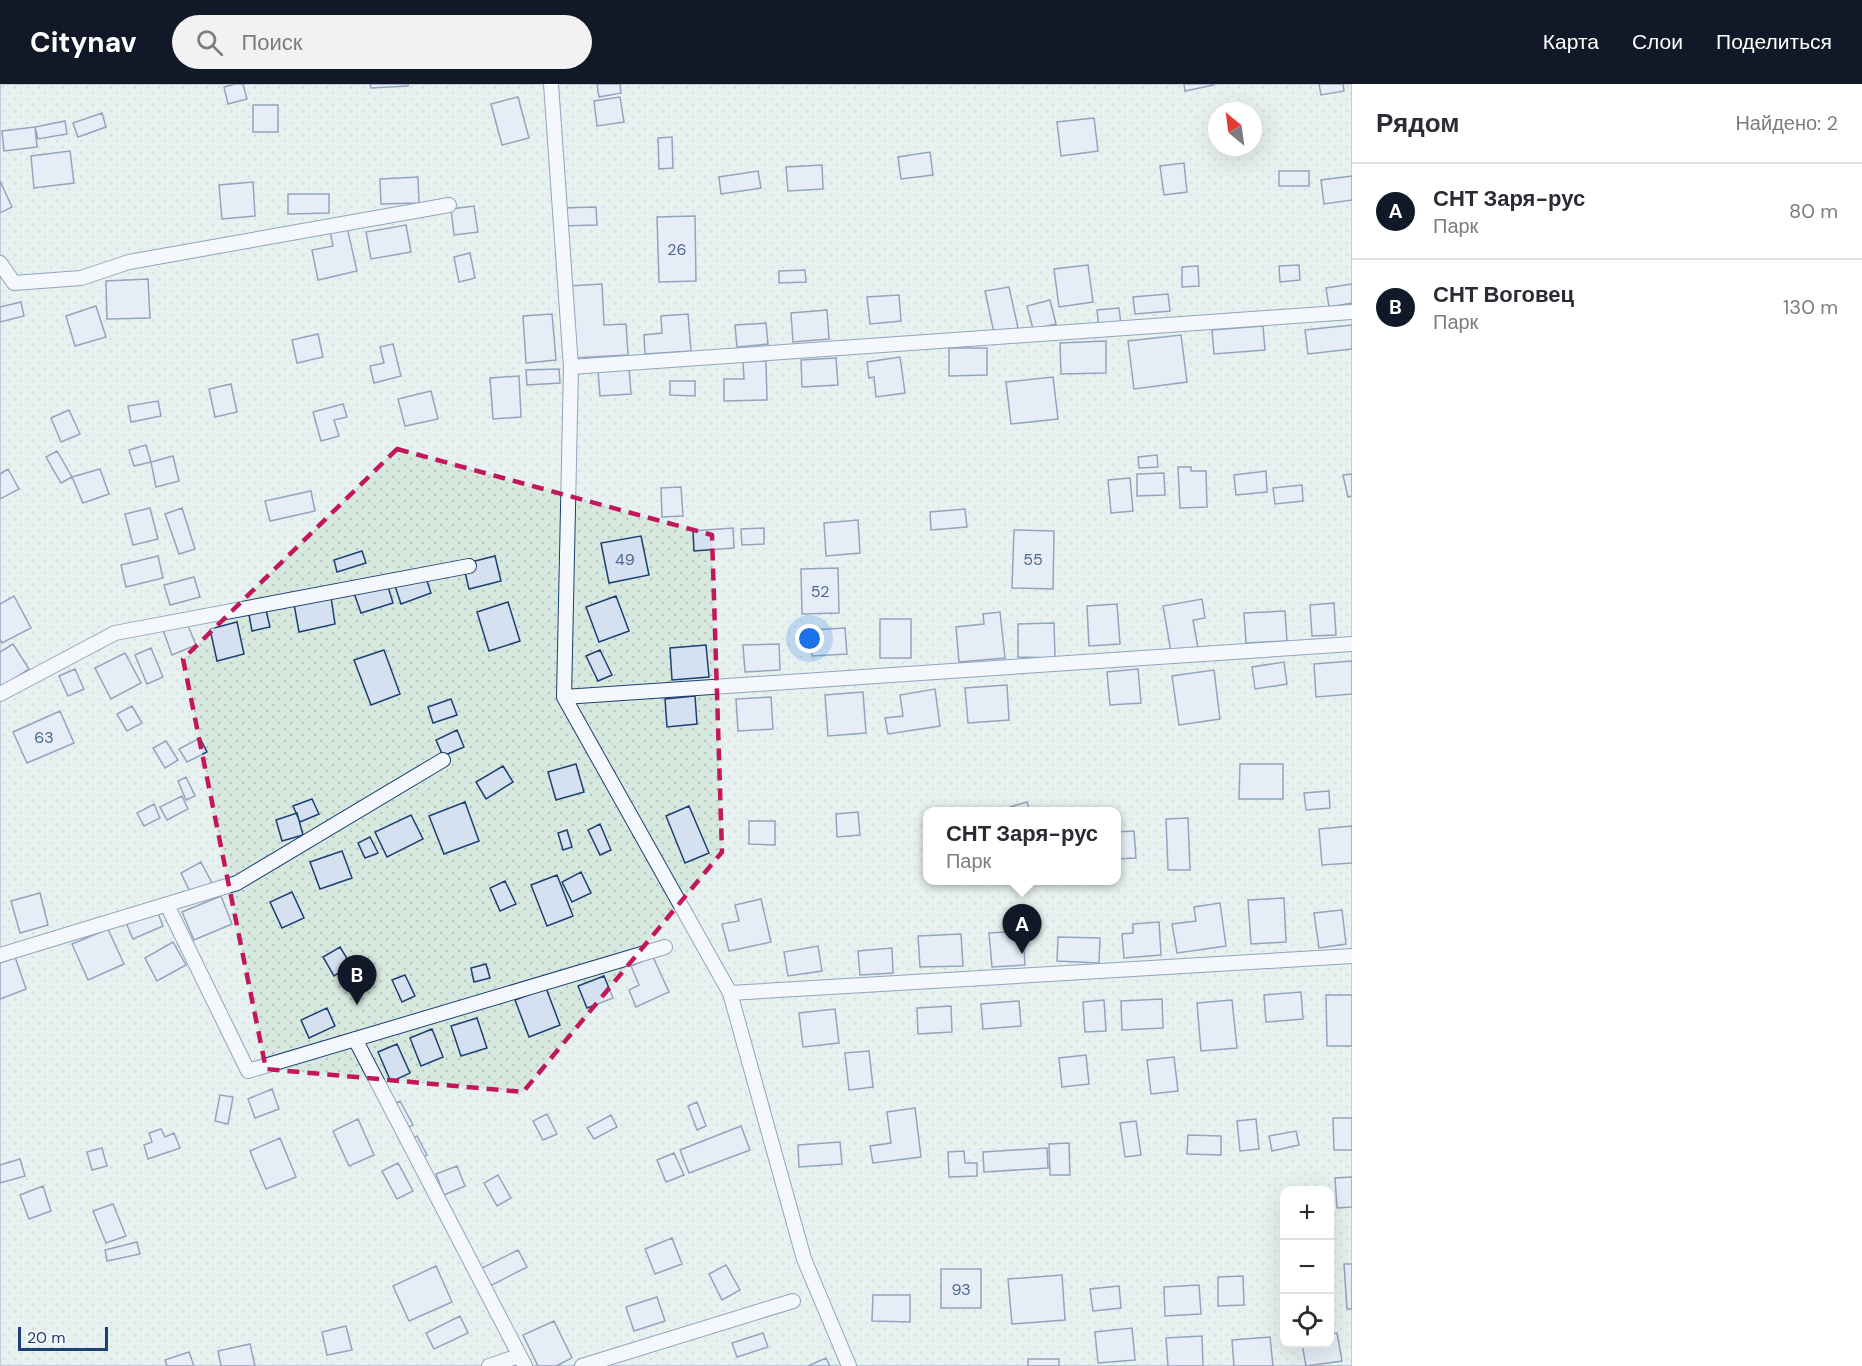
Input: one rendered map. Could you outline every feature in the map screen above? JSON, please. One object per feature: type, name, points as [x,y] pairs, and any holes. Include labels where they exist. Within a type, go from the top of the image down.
[{"type":"lane","points":[[551,84],[571,367],[564,698],[730,993],[804,1259],[849,1366]]},
{"type":"lane","points":[[0,263],[14,283],[81,278],[129,262],[449,205]]},
{"type":"lane","points":[[571,367],[1352,312]]},
{"type":"lane","points":[[0,694],[114,633],[469,566]]},
{"type":"lane","points":[[564,698],[1352,644]]},
{"type":"lane","points":[[0,955],[237,883],[443,760]]},
{"type":"lane","points":[[167,904],[248,1071],[665,947]]},
{"type":"lane","points":[[730,993],[1352,956]]},
{"type":"lane","points":[[355,1039],[520,1362],[489,1366]]},
{"type":"lane","points":[[582,1366],[794,1301]]},
{"type":"highlighted area","points":[[397,449],[712,535],[722,852],[523,1092],[266,1069],[183,659]]},
{"type":"shaded area","points":[[0,84],[1352,84],[1352,1366],[0,1366]]},
{"type":"building","points":[[243,84],[247,99],[228,104],[224,87]]},
{"type":"building","points":[[370,84],[408,84],[408,86],[371,88]]},
{"type":"building","points":[[597,84],[620,84],[621,93],[599,97]]},
{"type":"building","points":[[1184,84],[1214,84],[1214,85],[1185,91]]},
{"type":"building","points":[[1319,84],[1343,84],[1344,91],[1321,95]]},
{"type":"building","points":[[518,97],[529,138],[502,145],[491,104]]},
{"type":"building","points":[[620,97],[624,122],[597,126],[594,101]]},
{"type":"building","points":[[253,105],[278,105],[278,132],[253,132]]},
{"type":"building","points":[[102,113],[106,127],[78,137],[73,123]]},
{"type":"building","points":[[1094,118],[1098,151],[1061,156],[1057,122]]},
{"type":"building","points":[[65,121],[67,134],[38,139],[35,127]]},
{"type":"building","points":[[35,127],[37,147],[4,151],[2,131]]},
{"type":"building","points":[[672,137],[673,168],[659,169],[658,138]]},
{"type":"building","points":[[70,151],[74,183],[34,188],[31,156]]},
{"type":"building","points":[[930,152],[933,175],[901,179],[898,157]]},
{"type":"building","points":[[1184,163],[1187,192],[1164,195],[1160,166]]},
{"type":"building","points":[[822,165],[823,189],[788,191],[786,167]]},
{"type":"building","points":[[758,171],[761,188],[721,194],[719,177]]},
{"type":"building","points":[[1279,171],[1309,171],[1309,186],[1279,186]]},
{"type":"building","points":[[1352,176],[1352,200],[1324,204],[1321,180]]},
{"type":"building","points":[[418,177],[419,203],[381,204],[380,179]]},
{"type":"building","points":[[0,181],[12,207],[0,213]]},
{"type":"building","points":[[253,182],[255,216],[222,219],[219,185]]},
{"type":"building","points":[[288,194],[329,194],[329,213],[288,214]]},
{"type":"building","points":[[474,206],[478,232],[454,235],[451,209]]},
{"type":"building","points":[[596,207],[597,225],[561,226],[561,208]]},
{"type":"building","points":[[695,216],[696,281],[659,282],[657,217]]},
{"type":"building","points":[[346,223],[357,271],[318,280],[312,250],[333,246],[329,226]]},
{"type":"building","points":[[406,225],[411,252],[371,259],[366,232]]},
{"type":"building","points":[[470,253],[475,278],[459,282],[454,257]]},
{"type":"building","points":[[1088,265],[1093,302],[1059,307],[1054,269]]},
{"type":"building","points":[[1299,265],[1300,280],[1280,282],[1279,266]]},
{"type":"building","points":[[1198,266],[1199,286],[1182,287],[1182,267]]},
{"type":"building","points":[[805,270],[806,282],[779,283],[779,271]]},
{"type":"building","points":[[148,279],[150,318],[107,319],[106,281]]},
{"type":"building","points":[[602,284],[604,325],[626,324],[628,355],[573,358],[569,286]]},
{"type":"building","points":[[1352,284],[1352,303],[1329,307],[1326,288]]},
{"type":"building","points":[[1009,287],[1018,328],[994,333],[985,291]]},
{"type":"building","points":[[1168,294],[1170,311],[1135,314],[1133,297]]},
{"type":"building","points":[[899,295],[901,321],[870,324],[867,297]]},
{"type":"building","points":[[1050,300],[1056,324],[1033,329],[1027,306]]},
{"type":"building","points":[[21,302],[24,316],[0,322],[0,307]]},
{"type":"building","points":[[96,306],[106,337],[75,346],[66,316]]},
{"type":"building","points":[[1119,308],[1121,325],[1099,328],[1097,310]]},
{"type":"building","points":[[827,310],[829,339],[793,342],[791,313]]},
{"type":"building","points":[[552,314],[556,360],[526,363],[523,316]]},
{"type":"building","points":[[688,314],[691,351],[645,354],[644,335],[662,333],[661,316]]},
{"type":"building","points":[[766,323],[768,344],[737,347],[735,325]]},
{"type":"building","points":[[1352,325],[1352,349],[1308,354],[1305,330]]},
{"type":"building","points":[[1263,326],[1265,350],[1214,354],[1212,330]]},
{"type":"building","points":[[318,334],[323,357],[297,363],[292,340]]},
{"type":"building","points":[[1181,335],[1187,382],[1134,389],[1128,341]]},
{"type":"building","points":[[1106,341],[1106,373],[1061,374],[1060,343]]},
{"type":"building","points":[[393,344],[401,376],[374,383],[370,366],[384,363],[380,347]]},
{"type":"building","points":[[949,348],[987,348],[987,375],[949,376]]},
{"type":"building","points":[[900,357],[905,393],[876,397],[874,377],[869,378],[867,362]]},
{"type":"building","points":[[836,358],[838,385],[802,387],[801,360]]},
{"type":"building","points":[[766,361],[767,400],[724,401],[724,379],[744,379],[743,362]]},
{"type":"building","points":[[629,368],[631,394],[600,396],[598,371]]},
{"type":"building","points":[[559,369],[560,383],[527,385],[526,370]]},
{"type":"building","points":[[519,376],[521,417],[493,419],[490,378]]},
{"type":"building","points":[[1053,377],[1058,419],[1011,424],[1006,382]]},
{"type":"building","points":[[670,381],[695,381],[695,396],[670,395]]},
{"type":"building","points":[[231,384],[237,412],[215,417],[209,389]]},
{"type":"building","points":[[431,391],[438,419],[405,426],[398,399]]},
{"type":"building","points":[[158,401],[161,416],[131,422],[128,406]]},
{"type":"building","points":[[343,404],[347,417],[334,420],[339,436],[321,441],[313,412]]},
{"type":"building","points":[[69,410],[80,434],[61,442],[51,418]]},
{"type":"building","points":[[146,445],[151,462],[134,466],[129,450]]},
{"type":"building","points":[[57,451],[72,477],[61,483],[46,457]]},
{"type":"building","points":[[1157,455],[1158,467],[1139,468],[1138,457]]},
{"type":"building","points":[[173,456],[179,481],[156,487],[151,462]]},
{"type":"building","points":[[1178,467],[1191,467],[1191,471],[1206,471],[1207,507],[1180,508]]},
{"type":"building","points":[[8,469],[19,489],[0,499],[0,474]]},
{"type":"building","points":[[100,469],[109,494],[83,503],[72,477]]},
{"type":"building","points":[[1266,471],[1267,492],[1236,495],[1234,475]]},
{"type":"building","points":[[1164,473],[1165,495],[1137,496],[1137,474]]},
{"type":"building","points":[[1352,474],[1352,496],[1348,497],[1343,475]]},
{"type":"building","points":[[1130,478],[1133,511],[1111,513],[1108,480]]},
{"type":"building","points":[[1302,485],[1303,501],[1275,504],[1273,488]]},
{"type":"building","points":[[681,487],[683,516],[662,517],[661,488]]},
{"type":"building","points":[[311,491],[315,511],[270,521],[265,501]]},
{"type":"building","points":[[150,508],[158,539],[133,545],[125,514]]},
{"type":"building","points":[[182,508],[195,549],[179,554],[165,514]]},
{"type":"building","points":[[965,509],[967,527],[931,530],[930,512]]},
{"type":"building","points":[[858,520],[860,553],[826,556],[824,523]]},
{"type":"building","points":[[733,528],[734,548],[694,551],[693,531]]},
{"type":"building","points":[[764,528],[764,544],[742,545],[741,529]]},
{"type":"building","points":[[1014,530],[1054,531],[1053,589],[1012,588]]},
{"type":"building","points":[[641,536],[649,575],[609,583],[601,543]]},
{"type":"building","points":[[362,551],[366,563],[337,572],[334,560]]},
{"type":"building","points":[[158,556],[163,578],[126,587],[121,565]]},
{"type":"building","points":[[495,556],[501,581],[469,589],[463,564]]},
{"type":"building","points":[[838,568],[839,613],[802,614],[801,569]]},
{"type":"building","points":[[424,572],[431,593],[401,604],[394,583]]},
{"type":"building","points":[[194,577],[200,597],[170,605],[164,585]]},
{"type":"building","points":[[387,583],[393,603],[361,613],[354,593]]},
{"type":"building","points":[[14,596],[31,628],[2,643],[0,604]]},
{"type":"building","points":[[616,596],[629,631],[599,642],[586,607]]},
{"type":"building","points":[[331,597],[335,624],[299,632],[294,604]]},
{"type":"building","points":[[1202,599],[1205,618],[1193,620],[1198,648],[1171,652],[1163,606]]},
{"type":"building","points":[[508,602],[520,641],[489,651],[477,612]]},
{"type":"building","points":[[1334,603],[1336,635],[1312,636],[1310,605]]},
{"type":"building","points":[[1117,604],[1120,644],[1089,646],[1087,606]]},
{"type":"building","points":[[266,610],[270,627],[252,631],[249,615]]},
{"type":"building","points":[[1285,611],[1287,641],[1246,643],[1244,613]]},
{"type":"building","points":[[1000,612],[1005,658],[959,662],[956,627],[984,624],[983,614]]},
{"type":"building","points":[[880,619],[911,619],[911,658],[880,658]]},
{"type":"building","points":[[186,621],[196,645],[172,655],[163,630]]},
{"type":"building","points":[[237,622],[244,654],[217,661],[210,629]]},
{"type":"building","points":[[1054,623],[1055,658],[1018,657],[1018,624]]},
{"type":"building","points":[[845,628],[847,654],[812,656],[811,630]]},
{"type":"building","points":[[13,644],[29,669],[0,688],[0,652]]},
{"type":"building","points":[[779,644],[780,670],[745,672],[743,645]]},
{"type":"building","points":[[706,645],[709,677],[672,680],[670,648]]},
{"type":"building","points":[[151,648],[163,677],[147,684],[135,655]]},
{"type":"building","points":[[384,650],[400,694],[371,705],[354,660]]},
{"type":"building","points":[[600,650],[612,675],[598,681],[586,656]]},
{"type":"building","points":[[125,653],[141,683],[111,699],[95,668]]},
{"type":"building","points":[[1352,661],[1352,694],[1316,697],[1314,664]]},
{"type":"building","points":[[1284,662],[1287,684],[1255,689],[1252,667]]},
{"type":"building","points":[[75,669],[84,689],[68,696],[59,676]]},
{"type":"building","points":[[1138,669],[1141,703],[1110,705],[1107,672]]},
{"type":"building","points":[[1214,670],[1220,719],[1179,725],[1172,676]]},
{"type":"building","points":[[1007,685],[1009,720],[968,723],[965,688]]},
{"type":"building","points":[[935,689],[940,726],[888,734],[885,718],[903,716],[900,695]]},
{"type":"building","points":[[863,692],[866,733],[828,736],[825,695]]},
{"type":"building","points":[[695,696],[697,724],[667,727],[665,699]]},
{"type":"building","points":[[771,697],[773,729],[738,731],[736,699]]},
{"type":"building","points":[[451,699],[457,715],[433,723],[428,707]]},
{"type":"building","points":[[132,706],[142,723],[127,731],[117,714]]},
{"type":"building","points":[[60,711],[74,743],[27,763],[13,732]]},
{"type":"building","points":[[457,730],[464,747],[443,756],[436,740]]},
{"type":"building","points":[[200,738],[207,752],[187,762],[179,749]]},
{"type":"building","points":[[166,741],[178,760],[165,768],[153,748]]},
{"type":"building","points":[[576,764],[584,792],[556,800],[548,772]]},
{"type":"building","points":[[1240,764],[1283,764],[1283,799],[1239,799]]},
{"type":"building","points":[[503,766],[513,782],[486,799],[476,782]]},
{"type":"building","points":[[186,777],[195,796],[186,800],[178,781]]},
{"type":"building","points":[[1329,791],[1330,808],[1306,810],[1304,793]]},
{"type":"building","points":[[182,796],[188,809],[167,820],[160,807]]},
{"type":"building","points":[[312,799],[319,814],[300,822],[293,806]]},
{"type":"building","points":[[465,802],[479,841],[444,854],[429,816]]},
{"type":"building","points":[[1027,802],[1028,807],[1010,807]]},
{"type":"building","points":[[154,804],[160,818],[144,826],[137,813]]},
{"type":"building","points":[[689,806],[709,853],[685,863],[666,816]]},
{"type":"building","points":[[858,812],[860,835],[837,837],[836,814]]},
{"type":"building","points":[[297,813],[303,835],[282,841],[276,820]]},
{"type":"building","points":[[411,815],[423,839],[387,857],[375,832]]},
{"type":"building","points":[[1188,818],[1190,870],[1168,870],[1166,819]]},
{"type":"building","points":[[749,821],[775,821],[775,845],[749,844]]},
{"type":"building","points":[[600,824],[611,850],[600,855],[588,830]]},
{"type":"building","points":[[1352,826],[1352,863],[1322,865],[1319,829]]},
{"type":"building","points":[[567,830],[572,847],[563,850],[558,833]]},
{"type":"building","points":[[1134,831],[1136,858],[1121,859],[1121,832]]},
{"type":"building","points":[[370,837],[378,853],[365,858],[358,843]]},
{"type":"building","points":[[342,851],[352,878],[320,889],[310,862]]},
{"type":"building","points":[[201,862],[214,887],[193,898],[181,873]]},
{"type":"building","points":[[581,872],[591,893],[572,902],[562,882]]},
{"type":"building","points":[[557,875],[573,916],[547,926],[531,885]]},
{"type":"building","points":[[505,881],[516,904],[500,911],[490,888]]},
{"type":"building","points":[[292,892],[304,918],[282,928],[270,902]]},
{"type":"building","points":[[40,893],[48,925],[20,933],[11,901]]},
{"type":"building","points":[[221,896],[232,924],[194,940],[182,912]]},
{"type":"building","points":[[1284,898],[1286,942],[1251,944],[1248,900]]},
{"type":"building","points":[[761,899],[771,942],[729,951],[722,924],[739,921],[735,905]]},
{"type":"building","points":[[154,903],[163,926],[133,939],[123,916]]},
{"type":"building","points":[[1220,903],[1226,946],[1177,953],[1172,924],[1196,921],[1194,907]]},
{"type":"building","points":[[1342,910],[1346,944],[1319,948],[1314,913]]},
{"type":"building","points":[[1159,922],[1161,955],[1124,958],[1122,934],[1133,933],[1133,924]]},
{"type":"building","points":[[108,929],[124,964],[88,980],[72,944]]},
{"type":"building","points":[[1023,931],[1025,965],[992,967],[989,933]]},
{"type":"building","points":[[961,934],[963,966],[920,967],[918,936]]},
{"type":"building","points":[[1058,937],[1100,938],[1099,963],[1057,961]]},
{"type":"building","points":[[173,942],[186,965],[157,981],[145,958]]},
{"type":"building","points":[[818,946],[822,971],[788,976],[784,952]]},
{"type":"building","points":[[340,947],[351,965],[334,976],[323,957]]},
{"type":"building","points":[[892,948],[893,973],[860,975],[858,951]]},
{"type":"building","points":[[15,957],[26,989],[0,999],[0,963]]},
{"type":"building","points":[[653,957],[669,992],[636,1007],[629,990],[639,985],[631,966]]},
{"type":"building","points":[[486,964],[490,978],[474,982],[471,968]]},
{"type":"building","points":[[405,975],[415,996],[402,1002],[392,980]]},
{"type":"building","points":[[604,976],[613,998],[587,1008],[578,986]]},
{"type":"building","points":[[546,988],[560,1025],[529,1037],[515,1000]]},
{"type":"building","points":[[1301,992],[1303,1019],[1266,1022],[1264,995]]},
{"type":"building","points":[[1326,995],[1352,995],[1352,1046],[1327,1046]]},
{"type":"building","points":[[1162,999],[1163,1028],[1122,1030],[1121,1001]]},
{"type":"building","points":[[1104,1000],[1106,1031],[1085,1032],[1083,1002]]},
{"type":"building","points":[[1232,1000],[1237,1048],[1201,1051],[1197,1003]]},
{"type":"building","points":[[1019,1001],[1021,1026],[983,1029],[981,1004]]},
{"type":"building","points":[[951,1006],[952,1032],[918,1034],[917,1008]]},
{"type":"building","points":[[327,1008],[335,1026],[309,1038],[301,1020]]},
{"type":"building","points":[[835,1009],[839,1043],[803,1047],[799,1013]]},
{"type":"building","points":[[477,1018],[487,1048],[461,1056],[451,1026]]},
{"type":"building","points":[[432,1029],[443,1057],[421,1066],[410,1038]]},
{"type":"building","points":[[397,1044],[410,1073],[391,1082],[378,1052]]},
{"type":"building","points":[[869,1051],[873,1087],[849,1090],[845,1053]]},
{"type":"building","points":[[1086,1055],[1089,1084],[1062,1087],[1059,1058]]},
{"type":"building","points":[[1174,1057],[1178,1091],[1151,1094],[1147,1060]]},
{"type":"building","points":[[272,1089],[279,1109],[255,1118],[248,1099]]},
{"type":"building","points":[[220,1095],[233,1097],[228,1124],[215,1121]]},
{"type":"building","points":[[400,1101],[413,1125],[399,1132],[386,1108]]},
{"type":"building","points":[[697,1102],[706,1126],[697,1130],[688,1106]]},
{"type":"building","points":[[915,1108],[921,1157],[873,1163],[870,1146],[891,1143],[887,1112]]},
{"type":"building","points":[[547,1114],[557,1134],[543,1140],[533,1121]]},
{"type":"building","points":[[611,1115],[617,1127],[594,1139],[587,1128]]},
{"type":"building","points":[[1333,1118],[1352,1118],[1352,1150],[1334,1150]]},
{"type":"building","points":[[358,1119],[374,1155],[349,1166],[333,1131]]},
{"type":"building","points":[[1256,1119],[1259,1149],[1240,1151],[1237,1121]]},
{"type":"building","points":[[1136,1121],[1141,1155],[1125,1157],[1120,1123]]},
{"type":"building","points":[[741,1126],[750,1150],[689,1173],[680,1150]]},
{"type":"building","points":[[161,1129],[165,1137],[174,1133],[180,1148],[148,1159],[144,1145],[152,1142],[149,1133]]},
{"type":"building","points":[[1296,1131],[1299,1145],[1272,1151],[1269,1136]]},
{"type":"building","points":[[1188,1135],[1221,1136],[1221,1155],[1187,1154]]},
{"type":"building","points":[[417,1136],[427,1155],[416,1161],[405,1142]]},
{"type":"building","points":[[280,1138],[296,1177],[266,1189],[250,1151]]},
{"type":"building","points":[[840,1142],[842,1164],[799,1167],[798,1145]]},
{"type":"building","points":[[1069,1143],[1070,1175],[1050,1175],[1049,1144]]},
{"type":"building","points":[[102,1148],[107,1166],[92,1170],[87,1152]]},
{"type":"building","points":[[1047,1148],[1048,1168],[984,1172],[983,1152]]},
{"type":"building","points":[[964,1151],[965,1163],[977,1163],[977,1176],[949,1177],[948,1152]]},
{"type":"building","points":[[674,1153],[684,1175],[666,1182],[657,1160]]},
{"type":"building","points":[[20,1159],[25,1176],[0,1183],[0,1165]]},
{"type":"building","points":[[398,1163],[413,1191],[397,1199],[382,1171]]},
{"type":"building","points":[[457,1166],[465,1186],[444,1195],[436,1174]]},
{"type":"building","points":[[498,1175],[511,1198],[497,1206],[484,1183]]},
{"type":"building","points":[[1352,1177],[1352,1207],[1337,1208],[1335,1178]]},
{"type":"building","points":[[43,1186],[51,1211],[29,1219],[20,1195]]},
{"type":"building","points":[[113,1204],[126,1236],[106,1243],[93,1211]]},
{"type":"building","points":[[672,1238],[682,1264],[655,1274],[645,1249]]},
{"type":"building","points":[[137,1242],[140,1254],[107,1261],[105,1250]]},
{"type":"building","points":[[518,1250],[527,1267],[488,1287],[480,1269]]},
{"type":"building","points":[[1344,1264],[1352,1264],[1352,1309],[1347,1309]]},
{"type":"building","points":[[726,1265],[740,1290],[722,1300],[709,1274]]},
{"type":"building","points":[[436,1266],[452,1302],[409,1321],[393,1286]]},
{"type":"building","points":[[941,1269],[981,1269],[981,1308],[941,1308]]},
{"type":"building","points":[[1062,1275],[1065,1320],[1012,1324],[1008,1279]]},
{"type":"building","points":[[1243,1276],[1244,1305],[1218,1306],[1218,1277]]},
{"type":"building","points":[[1199,1285],[1201,1314],[1165,1316],[1164,1287]]},
{"type":"building","points":[[1119,1286],[1121,1308],[1093,1311],[1090,1289]]},
{"type":"building","points":[[873,1295],[910,1295],[910,1322],[872,1321]]},
{"type":"building","points":[[657,1297],[665,1321],[634,1331],[626,1307]]},
{"type":"building","points":[[460,1316],[468,1333],[434,1349],[426,1333]]},
{"type":"building","points":[[554,1321],[572,1358],[556,1366],[538,1366],[523,1335]]},
{"type":"building","points":[[346,1326],[352,1350],[327,1355],[322,1332]]},
{"type":"building","points":[[1132,1328],[1135,1360],[1098,1363],[1095,1332]]},
{"type":"building","points":[[763,1333],[768,1347],[737,1357],[732,1343]]},
{"type":"building","points":[[1334,1333],[1337,1333],[1342,1361],[1306,1366],[1303,1348],[1334,1348]]},
{"type":"building","points":[[1202,1336],[1203,1366],[1168,1366],[1166,1338]]},
{"type":"building","points":[[1270,1337],[1273,1366],[1234,1366],[1232,1340]]},
{"type":"building","points":[[250,1344],[255,1366],[221,1366],[218,1351]]},
{"type":"building","points":[[189,1352],[194,1366],[167,1366],[165,1360]]},
{"type":"building","points":[[826,1358],[830,1366],[808,1366]]},
{"type":"building","points":[[1028,1359],[1059,1359],[1059,1366],[1028,1366]]},
{"type":"place","name":"СНТ Заря-рус","points":[[1022,954]]},
{"type":"place","name":"СНТ Воговец","points":[[357,1005]]}]
